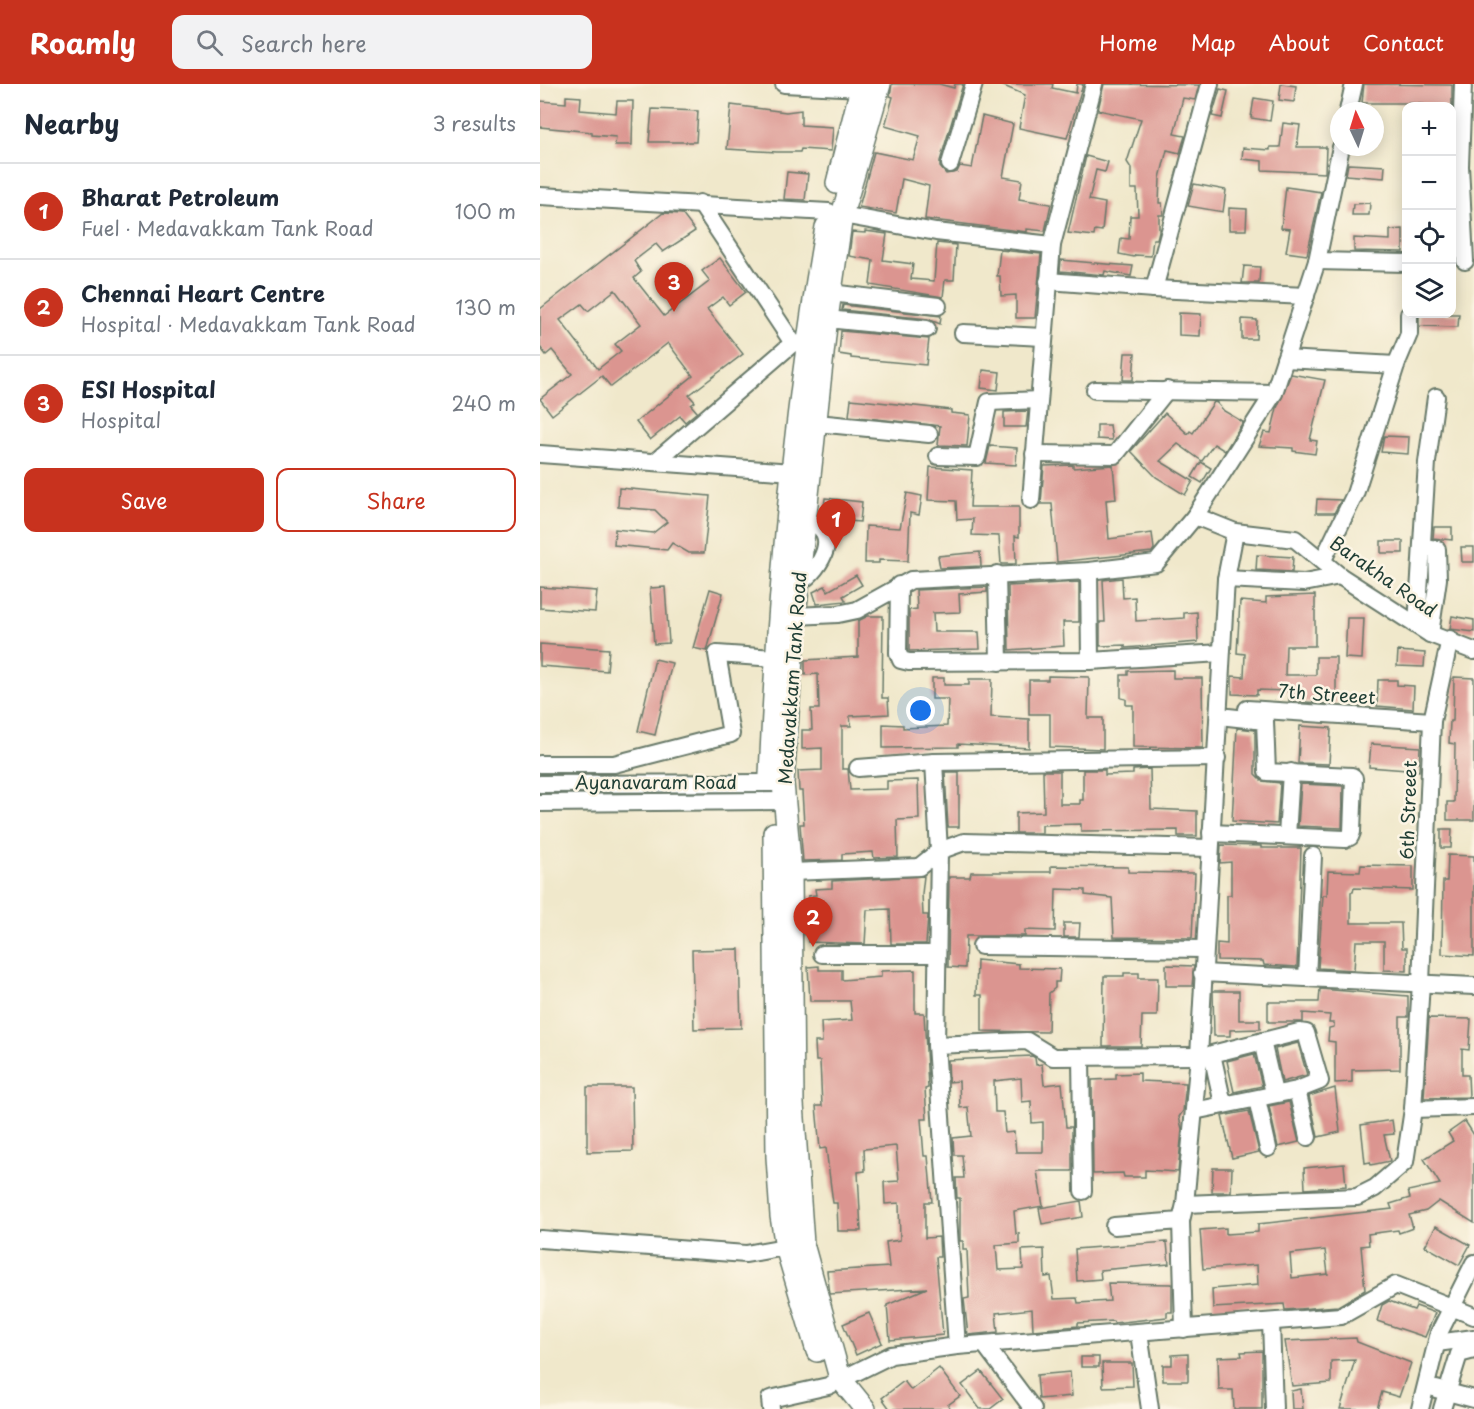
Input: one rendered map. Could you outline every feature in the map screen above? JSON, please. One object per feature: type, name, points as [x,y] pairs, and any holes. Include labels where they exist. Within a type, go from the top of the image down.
[{"type":"main road","name":"Medavakkam Tank Road","points":[[848,1409],[834,1382],[794,1245],[777,1157],[778,793],[775,658],[793,472],[809,344],[835,213],[868,85]]},
{"type":"main road","name":"Medavakkam Tank Road","points":[[794,1245],[791,872],[778,793],[817,423],[809,344],[827,319],[831,293],[835,213]]},
{"type":"main road","name":"Medavakkam Tank Road","points":[[834,1382],[865,1409]]},
{"type":"street","points":[[784,84],[868,85]]},
{"type":"street","points":[[950,164],[974,84]]},
{"type":"street","points":[[1031,500],[1052,245],[1094,84]]},
{"type":"street","points":[[1154,290],[1210,84]]},
{"type":"street","points":[[1350,102],[1354,84]]},
{"type":"street","points":[[1463,84],[1460,166],[1464,261]]},
{"type":"street","points":[[795,616],[838,615],[856,610],[898,585],[911,580],[1089,571],[1156,563],[1195,516],[1274,393],[1317,261],[1339,156]]},
{"type":"street","points":[[540,196],[700,203],[835,213],[936,232],[1052,245]]},
{"type":"street","points":[[656,461],[809,344],[700,203]]},
{"type":"street","points":[[1317,261],[1402,263]]},
{"type":"street","points":[[1048,281],[1154,290],[1306,297]]},
{"type":"street","points":[[831,293],[938,306]]},
{"type":"street","points":[[1323,560],[1355,494],[1396,365],[1410,334],[1409,318]]},
{"type":"street","points":[[827,319],[927,328]]},
{"type":"street","points":[[963,333],[1043,337]]},
{"type":"street","points":[[1285,359],[1396,365]]},
{"type":"street","points":[[1095,390],[1274,393]]},
{"type":"street","points":[[1034,454],[1115,456],[1167,390]]},
{"type":"street","points":[[1424,629],[1437,579],[1437,549],[1423,547],[1427,462],[1436,397]]},
{"type":"street","points":[[938,456],[977,457],[988,402],[1039,400]]},
{"type":"street","points":[[817,423],[929,434]]},
{"type":"street","points":[[540,454],[793,472]]},
{"type":"street","name":"Barakha Road","points":[[1195,516],[1235,532],[1295,539],[1340,576],[1424,629],[1474,651]]},
{"type":"street","points":[[1184,1329],[1183,1213],[1199,1056],[1203,949],[1217,758],[1226,579],[1235,532]]},
{"type":"street","points":[[1089,571],[1090,660]]},
{"type":"street","points":[[997,574],[999,662]]},
{"type":"street","points":[[1226,579],[1304,583],[1340,576]]},
{"type":"street","points":[[898,585],[898,653],[902,660],[909,662],[1090,660],[1221,653]]},
{"type":"street","name":"6th Streeet","points":[[1114,1226],[1183,1213],[1357,1197],[1367,1193],[1405,1162],[1413,1108],[1421,983],[1432,721],[1450,639]]},
{"type":"street","points":[[540,764],[614,764],[731,734],[717,654],[775,658]]},
{"type":"street","points":[[791,872],[919,867],[939,851],[964,842],[1211,840],[1287,836],[1345,839],[1350,837],[1354,778],[1352,776],[1267,772],[1265,768],[1265,722],[1219,711]]},
{"type":"street","name":"7th Streeet","points":[[1219,711],[1432,721]]},
{"type":"street","points":[[858,768],[934,762],[1217,758]]},
{"type":"street","points":[[934,762],[939,851],[936,1045],[957,1346]]},
{"type":"street","points":[[1287,836],[1291,772]]},
{"type":"street","name":"Ayanavaram Road","points":[[540,784],[778,793]]},
{"type":"street","name":"Ayanavaram Road","points":[[540,802],[778,793]]},
{"type":"street","points":[[1307,978],[1313,856]]},
{"type":"street","points":[[981,946],[1203,949]]},
{"type":"street","points":[[822,954],[936,954]]},
{"type":"street","points":[[1202,973],[1474,986]]},
{"type":"street","points":[[1194,1112],[1223,1104],[1257,1099],[1320,1081],[1309,1037],[1299,1032],[1212,1054],[1223,1104]]},
{"type":"street","points":[[936,1045],[1027,1041],[1053,1057],[1199,1056]]},
{"type":"street","points":[[1262,1041],[1274,1093]]},
{"type":"street","points":[[1081,1058],[1083,1191]]},
{"type":"street","points":[[1297,1089],[1308,1137]]},
{"type":"street","points":[[1257,1099],[1268,1148]]},
{"type":"street","points":[[1413,1108],[1472,1110]]},
{"type":"street","points":[[540,1239],[746,1254],[794,1245]]},
{"type":"street","points":[[1420,1402],[1437,1343],[1474,1263]]},
{"type":"street","points":[[771,1409],[770,1399],[834,1382],[891,1355],[957,1346],[1341,1316],[1396,1285],[1474,1316]]},
{"type":"street","points":[[1271,1322],[1274,1409]]},
{"type":"street","points":[[1139,1333],[1150,1409]]},
{"type":"street","points":[[1437,1343],[1474,1338]]},
{"type":"street","points":[[985,1345],[1033,1409]]},
{"type":"street","points":[[1442,1409],[1459,1354],[1474,1350]]},
{"type":"street","points":[[1420,1402],[1446,1391],[1474,1399]]},
{"type":"building","points":[[892,84],[939,84],[954,88],[955,84],[963,84],[940,161],[940,167],[946,174],[957,172],[960,166],[972,168],[982,116],[1013,124],[1003,177],[1022,180],[1019,199],[1051,204],[1045,231],[1027,229],[1027,232],[925,219],[929,186],[902,179],[896,213],[859,207],[874,152],[913,160],[920,136],[885,126],[893,97],[890,96]]},
{"type":"building","points":[[999,84],[1053,84],[1052,88],[1076,93],[1077,84],[1083,84],[1067,138],[1019,128],[1025,95]]},
{"type":"building","points":[[1104,84],[1199,85],[1195,100],[1183,98],[1174,134],[1185,136],[1180,153],[1167,150],[1160,178],[1159,203],[1162,203],[1163,215],[1159,215],[1159,231],[1157,239],[1153,239],[1151,256],[1135,255],[1134,257],[1119,254],[1121,238],[1129,239],[1130,216],[1138,216],[1137,189],[1131,189],[1131,168],[1127,162],[1141,119],[1098,110]]},
{"type":"building","points":[[1281,84],[1296,86],[1294,102],[1279,100]]},
{"type":"building","points":[[1364,84],[1452,85],[1452,102],[1362,102]]},
{"type":"building","points":[[1220,89],[1228,91],[1222,118],[1212,116]]},
{"type":"building","points":[[566,96],[581,97],[580,110],[616,113],[617,101],[633,101],[632,145],[615,145],[616,137],[592,135],[592,132],[540,127],[540,101],[566,103]]},
{"type":"building","points":[[1254,98],[1273,101],[1270,121],[1251,118]]},
{"type":"building","points":[[731,105],[786,112],[801,110],[801,125],[833,127],[831,151],[801,149],[800,152],[777,152],[727,149]]},
{"type":"building","points":[[652,109],[698,111],[696,142],[649,142]]},
{"type":"building","points":[[1283,123],[1300,125],[1297,147],[1326,147],[1325,173],[1262,170],[1262,161],[1242,159],[1243,148],[1270,150],[1270,147],[1280,147]]},
{"type":"building","points":[[1086,156],[1108,162],[1105,172],[1096,170],[1089,200],[1105,203],[1102,231],[1095,230],[1094,236],[1068,233]]},
{"type":"building","points":[[1348,164],[1385,166],[1384,178],[1346,175]]},
{"type":"building","points":[[787,172],[808,174],[805,200],[784,199]]},
{"type":"building","points":[[1194,184],[1226,190],[1223,212],[1188,206]]},
{"type":"building","points":[[1286,187],[1321,192],[1307,255],[1286,252],[1290,229],[1281,228]]},
{"type":"building","points":[[1370,203],[1369,215],[1352,215],[1353,204]]},
{"type":"building","points":[[1229,208],[1247,209],[1246,230],[1229,230]]},
{"type":"building","points":[[663,213],[682,214],[695,231],[663,252],[656,244],[634,261],[641,272],[634,278],[664,316],[710,281],[702,271],[720,258],[746,292],[729,305],[723,297],[707,309],[743,354],[689,395],[695,402],[691,405],[697,412],[685,422],[680,416],[650,440],[636,422],[693,376],[668,343],[611,387],[602,376],[552,415],[540,399],[572,374],[552,350],[546,355],[540,347],[540,309]],"holes":[[[615,290],[641,324],[615,344],[621,351],[598,369],[560,320],[582,304],[588,311]]]},
{"type":"building","points":[[1402,229],[1402,252],[1354,251],[1354,238],[1390,240],[1390,230]]},
{"type":"building","points":[[865,231],[887,234],[883,260],[913,264],[911,279],[934,281],[937,243],[956,245],[954,280],[945,280],[943,297],[870,285],[873,260],[849,256],[852,232],[865,233]]},
{"type":"building","points":[[1000,250],[1041,254],[1035,318],[1016,318],[1016,295],[1001,296],[1000,276],[997,276]]},
{"type":"building","points":[[1061,260],[1133,266],[1131,276],[1105,271],[1104,275],[1060,271]]},
{"type":"building","points":[[1244,266],[1260,267],[1259,283],[1242,283]]},
{"type":"building","points":[[843,305],[941,316],[940,324],[928,319],[842,310]]},
{"type":"building","points":[[1179,313],[1201,314],[1200,336],[1179,335]]},
{"type":"building","points":[[1456,314],[1459,314],[1458,327],[1419,326],[1419,318],[1456,318]]},
{"type":"building","points":[[1242,319],[1257,320],[1256,339],[1242,339]]},
{"type":"building","points":[[841,331],[929,339],[926,365],[851,358],[851,356],[839,354]]},
{"type":"building","points":[[1125,353],[1135,353],[1133,380],[1123,380]]},
{"type":"building","points":[[983,370],[1000,372],[998,390],[981,388]]},
{"type":"building","points":[[1291,374],[1325,380],[1310,440],[1317,441],[1315,454],[1293,451],[1293,448],[1259,446],[1264,432],[1271,433],[1277,408]]},
{"type":"building","points":[[851,399],[951,410],[951,413],[970,415],[967,446],[938,445],[940,426],[849,416]]},
{"type":"building","points":[[1214,402],[1243,422],[1225,451],[1214,444],[1202,461],[1178,444],[1160,461],[1193,481],[1185,495],[1156,477],[1131,451],[1165,413],[1188,434],[1190,431],[1193,433]]},
{"type":"building","points":[[1028,411],[1026,427],[1004,427],[1004,412]]},
{"type":"building","points":[[1097,425],[1110,425],[1112,440],[1097,439]]},
{"type":"building","points":[[1384,436],[1409,437],[1408,454],[1381,452]]},
{"type":"building","points":[[990,446],[1017,448],[1016,465],[986,463]]},
{"type":"building","points":[[1201,462],[1211,468],[1202,483],[1192,477]]},
{"type":"building","points":[[1073,465],[1073,468],[1113,465],[1116,499],[1106,500],[1109,539],[1152,533],[1154,549],[1152,552],[1057,562],[1052,504],[1041,504],[1044,466]]},
{"type":"building","points":[[930,467],[972,470],[970,507],[1019,507],[1019,537],[1015,536],[1016,564],[1001,564],[999,536],[972,535],[973,519],[957,520],[956,501],[928,500]]},
{"type":"building","points":[[619,488],[710,496],[704,553],[689,553],[672,543],[667,550],[614,545],[615,529],[653,533],[667,522],[655,510],[618,507]]},
{"type":"building","points":[[907,493],[922,496],[919,515],[910,513],[908,561],[879,560],[879,563],[865,563],[866,526],[900,528]]},
{"type":"building","points":[[825,498],[862,502],[860,522],[823,517]]},
{"type":"building","points":[[1317,499],[1341,500],[1334,513],[1316,513]]},
{"type":"building","points":[[1434,527],[1452,527],[1452,540],[1433,538]]},
{"type":"building","points":[[1381,541],[1403,541],[1403,553],[1381,553]]},
{"type":"building","points":[[1461,547],[1474,547],[1474,562],[1462,562]]},
{"type":"building","points":[[980,552],[981,566],[940,568],[938,556]]},
{"type":"building","points":[[1257,555],[1293,557],[1292,572],[1256,570]]},
{"type":"building","points":[[856,575],[862,585],[843,596],[846,601],[817,604],[813,592],[825,586],[828,591]]},
{"type":"building","points":[[1122,578],[1123,598],[1135,597],[1136,621],[1184,618],[1184,613],[1197,612],[1198,642],[1125,648],[1125,645],[1100,646],[1100,622],[1105,622],[1103,580]]},
{"type":"building","points":[[1079,582],[1079,622],[1063,622],[1064,646],[1009,650],[1008,586]]},
{"type":"building","points":[[540,587],[597,591],[595,612],[540,608]]},
{"type":"building","points":[[665,587],[669,643],[654,644],[650,588]]},
{"type":"building","points":[[987,587],[987,592],[959,594],[960,612],[933,613],[934,632],[979,632],[980,649],[909,651],[909,610],[917,609],[916,590]]},
{"type":"building","points":[[710,589],[723,593],[707,651],[693,648]]},
{"type":"building","points":[[1315,595],[1315,646],[1286,646],[1285,675],[1316,675],[1316,657],[1336,657],[1336,704],[1289,701],[1290,691],[1257,690],[1257,695],[1232,694],[1232,676],[1244,677],[1245,654],[1237,653],[1240,601],[1266,603],[1266,597]]},
{"type":"building","points":[[868,616],[883,616],[882,698],[888,698],[889,714],[850,716],[851,726],[842,726],[842,769],[848,769],[850,790],[887,789],[887,781],[918,780],[919,819],[897,820],[898,857],[874,858],[873,852],[842,854],[842,860],[803,861],[800,824],[804,824],[798,771],[822,770],[822,748],[802,749],[802,730],[812,730],[811,709],[819,709],[818,674],[805,675],[805,660],[858,657],[858,621]]},
{"type":"building","points":[[1452,616],[1474,620],[1474,632],[1450,629]]},
{"type":"building","points":[[1347,618],[1364,618],[1362,659],[1345,658]]},
{"type":"building","points":[[540,644],[609,649],[607,671],[540,666]]},
{"type":"building","points":[[1398,651],[1425,653],[1424,667],[1397,666]]},
{"type":"building","points":[[655,659],[672,663],[655,735],[638,731]]},
{"type":"building","points":[[1173,670],[1173,678],[1202,678],[1203,748],[1133,747],[1133,705],[1126,705],[1126,699],[1121,698],[1121,675],[1128,675],[1128,671]]},
{"type":"building","points":[[1048,676],[1089,677],[1088,718],[1103,718],[1103,749],[1050,747],[1050,714],[1029,714],[1029,680],[1048,680]]},
{"type":"building","points":[[1454,677],[1474,678],[1474,820],[1447,820],[1447,802],[1454,802],[1455,744],[1449,743],[1450,721],[1453,721]]},
{"type":"building","points":[[932,678],[944,678],[944,685],[969,685],[969,679],[992,679],[991,717],[1029,719],[1029,748],[958,744],[958,747],[883,748],[883,724],[903,725],[903,728],[947,726],[948,699],[932,699]]},
{"type":"building","points":[[1378,680],[1397,680],[1397,685],[1414,686],[1413,709],[1377,706]]},
{"type":"building","points":[[1300,726],[1331,728],[1329,764],[1298,763]]},
{"type":"building","points":[[1237,728],[1255,730],[1255,774],[1262,781],[1280,783],[1277,824],[1232,821]]},
{"type":"building","points":[[1371,744],[1420,747],[1419,771],[1369,767]]},
{"type":"building","points":[[1150,769],[1151,809],[1197,811],[1197,836],[1178,836],[1178,830],[1081,831],[1081,824],[1042,825],[1042,833],[1016,833],[1016,813],[1044,812],[1043,771],[1060,771],[1060,804],[1080,804],[1080,800],[1083,800],[1083,770],[1105,770],[1105,775],[1133,774],[1133,770]]},
{"type":"building","points":[[945,772],[959,772],[959,827],[948,827]]},
{"type":"building","points":[[1301,784],[1343,786],[1342,828],[1298,826]]},
{"type":"building","points":[[1441,829],[1452,829],[1451,848],[1441,848]]},
{"type":"building","points":[[1221,845],[1301,848],[1297,967],[1264,965],[1263,961],[1217,960],[1217,943],[1227,944],[1227,895],[1231,895],[1231,862],[1220,863]]},
{"type":"building","points":[[1448,855],[1474,856],[1474,956],[1442,954],[1443,881],[1447,881]]},
{"type":"building","points":[[1361,865],[1413,866],[1413,890],[1354,888],[1351,892],[1351,923],[1401,923],[1402,948],[1407,948],[1407,971],[1384,970],[1384,941],[1356,941],[1354,970],[1318,968],[1323,895],[1327,895],[1328,871],[1360,872]]},
{"type":"building","points":[[1051,866],[1128,867],[1128,872],[1195,873],[1192,938],[1114,937],[1112,898],[1085,895],[1085,890],[1056,889],[1055,931],[1025,930],[1025,936],[966,936],[965,968],[948,967],[949,877],[970,877],[971,872],[1051,872]]},
{"type":"building","points":[[924,876],[923,915],[928,915],[926,944],[891,944],[890,909],[867,910],[865,944],[808,942],[808,896],[816,895],[815,889],[832,888],[832,881]]},
{"type":"building","points":[[1064,923],[1080,923],[1079,937],[1064,937]]},
{"type":"building","points":[[739,949],[741,1028],[694,1029],[692,950]]},
{"type":"building","points":[[977,960],[1019,964],[1019,968],[1060,969],[1059,982],[1055,982],[1055,988],[1049,993],[1048,1032],[982,1031],[982,995],[976,995]]},
{"type":"building","points":[[1166,965],[1194,966],[1192,986],[1166,986]]},
{"type":"building","points":[[819,966],[819,970],[842,970],[842,980],[881,977],[881,971],[915,970],[915,1013],[924,1013],[928,1088],[925,1089],[927,1119],[921,1119],[924,1156],[928,1156],[932,1202],[925,1202],[925,1238],[939,1237],[940,1257],[936,1257],[943,1335],[890,1340],[887,1305],[927,1288],[830,1294],[827,1271],[889,1267],[886,1242],[900,1240],[899,1203],[885,1204],[884,1182],[899,1181],[896,1146],[864,1149],[865,1171],[858,1172],[861,1231],[838,1231],[837,1203],[833,1203],[826,1148],[820,1149],[816,1106],[822,1106],[820,1061],[816,1061],[815,1042],[822,1042],[821,1022],[852,1020],[850,1001],[810,1001],[808,967]]},
{"type":"building","points":[[1124,973],[1139,973],[1139,978],[1158,978],[1157,1016],[1142,1016],[1141,1046],[1103,1046],[1104,976],[1124,976]]},
{"type":"building","points":[[1320,989],[1408,996],[1408,1017],[1400,1017],[1400,1069],[1352,1070],[1352,1082],[1335,1083],[1335,1042],[1328,1041],[1329,1028],[1334,1027],[1334,1023],[1329,1023],[1330,1015],[1303,1013],[1303,1022],[1268,1022],[1268,1002],[1319,1002]]},
{"type":"building","points":[[1213,991],[1239,991],[1239,1020],[1260,1020],[1260,1029],[1230,1030],[1230,1036],[1214,1036]]},
{"type":"building","points":[[1429,1018],[1471,1019],[1469,1050],[1462,1049],[1462,1075],[1468,1075],[1469,1097],[1424,1098]]},
{"type":"building","points":[[1298,1043],[1307,1075],[1282,1082],[1275,1049]]},
{"type":"building","points":[[1254,1054],[1262,1086],[1234,1092],[1227,1061]]},
{"type":"building","points":[[1032,1056],[1035,1058],[1036,1065],[1042,1064],[1044,1085],[1062,1083],[1066,1127],[1072,1127],[1072,1171],[1037,1171],[1043,1206],[1014,1211],[1019,1243],[996,1245],[998,1270],[1023,1269],[1022,1250],[1044,1249],[1045,1277],[1051,1276],[1054,1299],[1077,1298],[1078,1303],[1110,1301],[1108,1283],[1172,1284],[1172,1312],[1167,1312],[1167,1317],[1114,1323],[1113,1321],[1078,1323],[1078,1326],[1033,1330],[1032,1309],[996,1313],[998,1332],[968,1335],[964,1299],[969,1298],[967,1250],[963,1250],[963,1241],[960,1241],[960,1198],[957,1198],[956,1178],[964,1178],[962,1155],[954,1155],[953,1138],[971,1136],[968,1107],[960,1108],[959,1081],[949,1082],[948,1060]],"holes":[[[1021,1078],[1022,1102],[1031,1101],[1032,1123],[1043,1122],[1043,1152],[1016,1152],[1014,1132],[1005,1133],[1003,1112],[995,1112],[994,1081]]]},
{"type":"building","points":[[1140,1073],[1140,1081],[1186,1083],[1183,1111],[1179,1117],[1182,1129],[1178,1172],[1145,1170],[1145,1177],[1124,1177],[1123,1173],[1093,1174],[1092,1080],[1116,1079],[1116,1074]]},
{"type":"building","points":[[587,1087],[632,1087],[633,1151],[587,1152]]},
{"type":"building","points":[[1335,1088],[1340,1132],[1318,1137],[1309,1096]]},
{"type":"building","points":[[1289,1102],[1299,1142],[1278,1147],[1269,1106]]},
{"type":"building","points":[[1249,1111],[1259,1152],[1232,1158],[1222,1116]]},
{"type":"building","points":[[1392,1120],[1394,1134],[1384,1135],[1390,1161],[1371,1165],[1370,1162],[1365,1163],[1361,1125]]},
{"type":"building","points":[[1465,1121],[1474,1135],[1474,1223],[1439,1201],[1426,1211],[1409,1215],[1413,1228],[1399,1233],[1398,1230],[1368,1234],[1369,1245],[1361,1246],[1365,1290],[1338,1306],[1285,1310],[1284,1304],[1213,1308],[1212,1289],[1258,1285],[1257,1265],[1203,1269],[1200,1230],[1226,1228],[1226,1234],[1258,1232],[1258,1224],[1392,1209],[1390,1204],[1410,1198],[1408,1191],[1440,1184],[1424,1159],[1453,1141],[1448,1133]],"holes":[[[1325,1250],[1328,1274],[1292,1278],[1290,1254]]]},
{"type":"building","points":[[1344,1164],[1346,1186],[1305,1189],[1304,1168]]},
{"type":"building","points":[[1213,1168],[1232,1168],[1231,1192],[1212,1192]]},
{"type":"building","points":[[1081,1201],[1083,1217],[1042,1224],[1039,1208]]},
{"type":"building","points":[[1436,1226],[1470,1245],[1459,1265],[1425,1246]]},
{"type":"building","points":[[1167,1242],[1169,1264],[1100,1270],[1101,1279],[1077,1281],[1075,1249]]},
{"type":"building","points":[[1389,1301],[1414,1310],[1416,1306],[1435,1313],[1425,1337],[1377,1321],[1382,1305]]},
{"type":"building","points":[[869,1313],[882,1343],[856,1355],[843,1324]]},
{"type":"building","points":[[1356,1338],[1357,1342],[1411,1363],[1399,1397],[1382,1392],[1377,1409],[1340,1409],[1355,1360],[1331,1361],[1331,1383],[1292,1386],[1285,1341]]},
{"type":"building","points":[[1262,1351],[1262,1409],[1234,1409],[1233,1390],[1219,1390],[1218,1357],[1242,1356],[1241,1352]]},
{"type":"building","points":[[1188,1354],[1188,1381],[1163,1381],[1163,1365],[1172,1365],[1172,1355]]},
{"type":"building","points":[[1081,1357],[1099,1357],[1099,1367],[1081,1367]]},
{"type":"building","points":[[1102,1363],[1132,1363],[1133,1386],[1103,1387]]},
{"type":"building","points":[[939,1368],[960,1396],[948,1405],[951,1409],[890,1409],[882,1398],[904,1381],[911,1390]]},
{"type":"building","points":[[981,1371],[1003,1399],[990,1409],[980,1409],[962,1385]]},
{"type":"building","points":[[1070,1372],[1072,1396],[1039,1399],[1037,1375]]},
{"type":"building","points":[[1301,1389],[1303,1409],[1292,1409],[1291,1391]]},
{"type":"place","name":"ESI Hospital","points":[[674,312]]},
{"type":"place","name":"Bharat Petroleum","points":[[836,549]]},
{"type":"place","name":"Chennai Heart Centre","points":[[813,947]]}]
